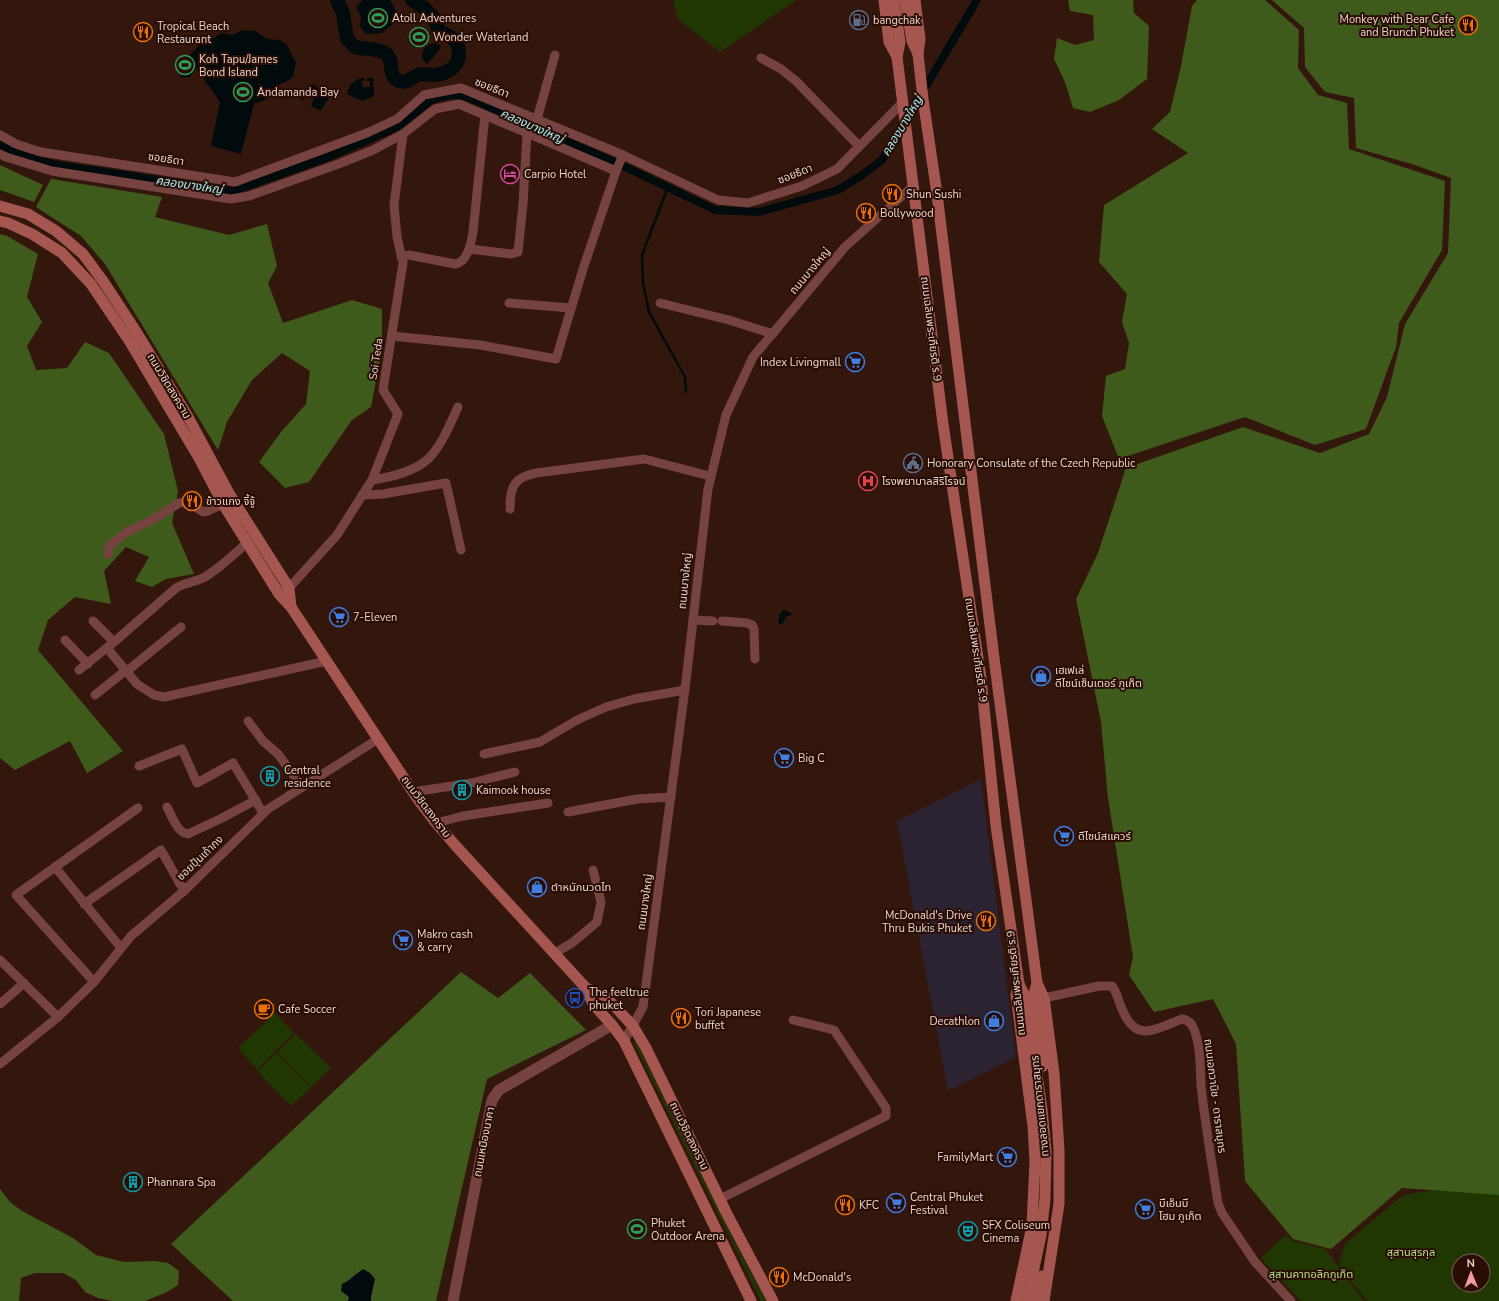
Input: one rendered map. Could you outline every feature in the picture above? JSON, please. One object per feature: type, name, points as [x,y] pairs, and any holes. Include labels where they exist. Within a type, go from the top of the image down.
[{"type":"main road","name":"ถนนเฉลิมพระเกียรติ ร.9","points":[[884,0],[889,42],[897,57],[912,188],[947,453],[981,678],[996,826],[1019,984],[1016,995],[1033,1126],[1035,1160],[1032,1226],[1016,1301]]},
{"type":"main road","points":[[894,0],[900,42],[897,57]]},
{"type":"main road","points":[[905,0],[912,41],[918,54]]},
{"type":"main road","name":"ถนนเฉลิมพระเกียรติ ร.9","points":[[915,0],[920,39],[918,54],[923,99],[939,209],[994,658],[1037,984],[1044,998],[1057,1104],[1059,1204],[1044,1301]]},
{"type":"main road","name":"ถนนวิชิตสงคราม","points":[[0,206],[28,214],[56,231],[83,254],[103,281],[187,414],[230,495],[289,588],[291,606]]},
{"type":"main road","name":"ถนนวิชิตสงคราม","points":[[0,221],[32,234],[62,253],[90,284],[130,342],[199,458],[223,504],[279,594],[291,606],[413,792],[436,823],[586,988],[594,1004],[612,1024],[624,1041],[751,1301]]},
{"type":"main road","name":"ทางลอดแยกดาราสมุทร","points":[[1019,984],[1025,996],[1042,1109],[1046,1151],[1045,1200],[1041,1235],[1027,1301]]},
{"type":"main road","name":"ทางลอดแยกดาราสมุทร","points":[[1036,1301],[1046,1257],[1052,1210],[1050,1126],[1034,994],[1037,984]]},
{"type":"main road","name":"ถนนวิชิตสงคราม","points":[[586,988],[605,996],[633,1026],[646,1048],[720,1199],[773,1301]]},
{"type":"street","points":[[537,119],[555,55]]},
{"type":"street","points":[[762,58],[782,69],[796,81],[859,146]]},
{"type":"street","name":"ซอยธิดา","points":[[0,135],[16,144],[41,152],[235,182],[367,133],[397,119],[424,95],[461,88],[623,155],[718,200],[748,203],[802,186],[837,169],[902,103]]},
{"type":"street","points":[[0,154],[6,158],[52,171],[231,199],[249,196],[373,150],[403,134],[435,109],[459,104],[616,171]]},
{"type":"street","points":[[401,257],[409,255],[458,264],[464,260],[469,249],[474,226],[485,115]]},
{"type":"street","points":[[367,133],[373,150]]},
{"type":"street","points":[[469,249],[511,254],[518,252],[527,133]]},
{"type":"street","name":"Soi Teda","points":[[279,594],[289,588],[337,535],[372,480],[398,414],[383,390],[403,263],[397,237],[394,205],[403,134]]},
{"type":"street","points":[[392,336],[480,345],[556,359],[583,269],[616,171],[623,155]]},
{"type":"street","name":"ถนนบางใหญ่","points":[[624,1041],[643,1007],[685,690],[701,542],[710,476],[726,415],[753,357],[846,247],[912,188]]},
{"type":"street","points":[[660,302],[729,320],[773,334]]},
{"type":"street","points":[[509,303],[571,308]]},
{"type":"street","points":[[372,480],[406,471],[425,461],[437,447],[458,407]]},
{"type":"street","points":[[510,509],[511,491],[515,482],[524,476],[536,473],[644,459],[710,476]]},
{"type":"street","points":[[362,495],[383,494],[446,484],[461,550]]},
{"type":"street","points":[[108,554],[110,545],[120,536],[159,516],[179,503],[188,502],[203,512],[223,504]]},
{"type":"street","points":[[79,670],[111,645],[176,588],[182,584],[199,580],[210,574],[247,543]]},
{"type":"street","points":[[693,620],[747,623],[752,625],[754,629],[755,659]]},
{"type":"street","points":[[93,621],[111,645],[126,671],[137,684],[154,695],[164,697],[327,660]]},
{"type":"street","points":[[95,695],[181,627]]},
{"type":"street","points":[[65,640],[88,664]]},
{"type":"street","points":[[484,754],[540,742],[577,720],[606,707],[634,699],[685,690]]},
{"type":"street","points":[[248,721],[263,741],[278,754],[302,787]]},
{"type":"street","name":"ซอยปุ้นเถ้ากง","points":[[0,1064],[58,1017],[94,982],[131,936],[184,891],[263,813],[378,739]]},
{"type":"street","points":[[139,766],[182,749],[197,783],[233,763],[263,813]]},
{"type":"street","points":[[413,792],[471,783],[515,772]]},
{"type":"street","points":[[568,812],[637,799],[671,797]]},
{"type":"street","points":[[167,807],[179,829],[184,834],[188,834],[256,800]]},
{"type":"street","points":[[436,823],[463,816],[548,803]]},
{"type":"street","points":[[94,982],[16,895],[138,808]]},
{"type":"street","points":[[84,904],[161,850],[184,891]]},
{"type":"street","points":[[55,867],[121,948]]},
{"type":"street","points":[[555,953],[572,942],[597,922],[601,902],[593,870]]},
{"type":"street","points":[[0,960],[58,1017]]},
{"type":"street","points":[[0,1004],[24,983]]},
{"type":"street","name":"ถนนเอกวานิช - ดาราสมุทร","points":[[1044,998],[1099,986],[1112,986],[1116,992],[1124,1014],[1134,1027],[1139,1030],[1144,1032],[1150,1031],[1182,1020],[1186,1020],[1191,1023],[1194,1028],[1198,1048],[1201,1085],[1218,1203],[1222,1213],[1255,1262],[1291,1301]]},
{"type":"street","points":[[720,1199],[886,1116],[886,1108],[834,1030],[793,1020]]},
{"type":"street","name":"ถนนเหมืองนาคา","points":[[453,1301],[492,1100],[499,1090],[612,1024]]},
{"type":"shaded area","name":"Atoll Adventures","points":[[362,0],[390,0],[397,12],[393,24],[382,33],[366,34],[360,26],[361,17],[356,7]]},
{"type":"shaded area","name":"Wonder Waterland","points":[[419,27],[426,29],[429,35],[425,42],[418,47],[414,47],[407,40],[415,29]]},
{"type":"shaded area","name":"Andamanda Bay","points":[[243,30],[255,31],[267,39],[280,40],[287,45],[296,62],[293,76],[289,80],[276,86],[273,89],[272,94],[267,99],[254,104],[241,154],[211,146],[220,102],[196,68],[190,77],[181,78],[177,62],[188,57],[201,42],[212,39],[221,33],[232,35]]},
{"type":"shaded area","points":[[434,43],[441,46],[427,64],[422,58],[423,52],[427,46]]},
{"type":"shaded area","points":[[360,78],[364,78],[364,81],[362,81],[362,87],[370,87],[370,81],[367,81],[367,78],[373,78],[374,96],[362,101],[347,94],[350,85]]},
{"type":"shaded area","points":[[313,84],[329,97],[321,111],[311,106],[314,98],[309,95],[302,101],[299,96]]},
{"type":"shaded area","points":[[784,610],[790,612],[792,615],[787,616],[781,625],[778,622],[781,611]]},
{"type":"shaded area","points":[[981,779],[1016,1057],[948,1091],[897,821]]},
{"type":"shaded area","points":[[363,1269],[370,1273],[375,1279],[371,1301],[348,1301],[349,1297],[341,1291],[342,1284]]},
{"type":"green space","points":[[673,0],[796,0],[720,52],[678,19]]},
{"type":"green space","points":[[1068,0],[1133,0],[1134,13],[1149,26],[1147,79],[1119,100],[1090,112],[1073,108],[1065,82],[1054,59],[1057,38],[1075,45],[1094,40],[1093,15],[1070,11]]},
{"type":"green space","points":[[1197,0],[1265,0],[1299,30],[1298,68],[1318,95],[1347,103],[1349,149],[1445,181],[1442,250],[1399,323],[1396,347],[1366,429],[1315,445],[1245,417],[1119,459],[1102,416],[1106,376],[1125,369],[1129,343],[1122,322],[1127,294],[1099,262],[1104,205],[1188,153],[1152,129],[1170,112],[1181,66],[1192,6]]},
{"type":"green space","points":[[1272,0],[1499,0],[1499,1195],[1402,1188],[1331,1249],[1293,1239],[1245,1181],[1236,1044],[1213,999],[1154,1012],[1129,975],[1133,957],[1108,798],[1101,722],[1076,599],[1098,553],[1126,468],[1243,427],[1320,453],[1369,434],[1387,397],[1405,324],[1448,253],[1451,178],[1415,165],[1356,148],[1354,98],[1325,92],[1305,67],[1304,28]]},
{"type":"green space","points":[[0,165],[43,185],[34,202],[0,190]]},
{"type":"green space","points":[[51,179],[162,197],[155,217],[229,235],[267,224],[277,266],[268,283],[283,323],[352,300],[382,309],[382,349],[371,407],[352,420],[309,482],[285,488],[259,462],[281,432],[306,404],[310,371],[282,353],[252,380],[227,422],[218,450],[105,264],[81,236],[36,207]]},
{"type":"green space","points":[[0,234],[7,236],[38,254],[27,297],[42,322],[27,346],[36,370],[67,368],[85,342],[109,353],[164,434],[178,491],[172,523],[194,574],[166,579],[152,587],[135,581],[149,557],[126,547],[104,571],[111,604],[75,597],[48,620],[38,650],[123,751],[87,773],[70,741],[15,770],[0,758]]},
{"type":"green space","points":[[461,972],[498,998],[530,973],[586,1030],[487,1079],[436,1301],[233,1301],[171,1244]]},
{"type":"green space","points":[[275,1013],[294,1033],[257,1069],[238,1048]]},
{"type":"green space","points":[[296,1034],[331,1068],[311,1087],[277,1052]]},
{"type":"green space","points":[[636,1042],[734,1241],[766,1301],[761,1301],[634,1043]]},
{"type":"green space","points":[[276,1053],[311,1088],[291,1106],[257,1071]]},
{"type":"green space","name":"สุสานสุรกุล","points":[[1481,1183],[1499,1193],[1499,1301],[1367,1301],[1339,1265],[1345,1244],[1403,1195]]},
{"type":"green space","points":[[0,1189],[10,1202],[22,1211],[73,1238],[96,1255],[124,1262],[155,1261],[168,1263],[179,1271],[178,1285],[167,1292],[145,1301],[112,1301],[98,1298],[85,1292],[76,1280],[63,1273],[35,1273],[21,1278],[19,1301],[0,1301]]},
{"type":"green space","name":"สุสานคาทอลิกภูเก็ต","points":[[1286,1234],[1292,1241],[1325,1249],[1364,1301],[1301,1301],[1261,1258]]},
{"type":"waterway","points":[[337,0],[343,13],[347,39],[355,47],[378,50],[385,53],[390,60],[393,76],[395,79],[402,82],[405,82],[420,74],[434,75],[448,71],[455,66],[459,53],[456,42],[440,31],[435,19],[423,7],[412,0]]},
{"type":"waterway","name":"คลองบางใหญ่","points":[[0,145],[22,156],[63,166],[233,191],[326,158],[397,127],[431,100],[450,95],[465,96],[623,166],[715,210],[759,212],[838,190],[882,160],[977,0]]},
{"type":"waterway","points":[[668,187],[642,255],[643,283],[649,312],[685,377],[686,392]]},
{"type":"place","name":"Atoll Adventures","points":[[378,18]]},
{"type":"place","name":"bangchak","points":[[859,20]]},
{"type":"place","name":"Monkey with Bear Cafe and Brunch Phuket","points":[[1468,25]]},
{"type":"place","name":"Tropical Beach Restaurant","points":[[143,32]]},
{"type":"place","name":"Wonder Waterland","points":[[419,37]]},
{"type":"place","name":"Koh Tapu/James Bond Island","points":[[185,65]]},
{"type":"place","name":"Andamanda Bay","points":[[243,92]]},
{"type":"place","name":"Carpio Hotel","points":[[510,174]]},
{"type":"place","name":"Shun Sushi","points":[[892,194]]},
{"type":"place","name":"Bollywood","points":[[866,213]]},
{"type":"place","name":"Index Livingmall","points":[[855,362]]},
{"type":"place","name":"Honorary Consulate of the Czech Republic","points":[[913,463]]},
{"type":"place","name":"โรงพยาบาลสิริโรจน์","points":[[868,481]]},
{"type":"place","name":"ข้าวแกง จี้จู้","points":[[192,501]]},
{"type":"place","name":"7-Eleven","points":[[339,617]]},
{"type":"place","name":"เฮเฟเล่ ดีไซน์เซ็นเตอร์ ภูเก็ต","points":[[1041,676]]},
{"type":"place","name":"Big C","points":[[784,758]]},
{"type":"place","name":"Central residence","points":[[270,776]]},
{"type":"place","name":"Kaimook house","points":[[462,790]]},
{"type":"place","name":"ดีไซน์สแควร์","points":[[1064,836]]},
{"type":"place","name":"ตำหนักนวดไท","points":[[537,887]]},
{"type":"place","name":"McDonald's Drive Thru Bukis Phuket","points":[[986,921]]},
{"type":"place","name":"Makro cash & carry","points":[[403,940]]},
{"type":"place","name":"The feeltrue phuket","points":[[575,998]]},
{"type":"place","name":"Cafe Soccer","points":[[264,1009]]},
{"type":"place","name":"Tori Japanese buffet","points":[[681,1018]]},
{"type":"place","name":"Decathlon","points":[[994,1021]]},
{"type":"place","name":"FamilyMart","points":[[1007,1157]]},
{"type":"place","name":"Phannara Spa","points":[[133,1182]]},
{"type":"place","name":"Central Phuket Festival","points":[[896,1203]]},
{"type":"place","name":"KFC","points":[[845,1205]]},
{"type":"place","name":"บีเอ็นบี โฮม ภูเก็ต","points":[[1145,1209]]},
{"type":"place","name":"Phuket Outdoor Arena","points":[[637,1229]]},
{"type":"place","name":"SFX Coliseum Cinema","points":[[968,1231]]},
{"type":"place","name":"McDonald's","points":[[779,1277]]}]
